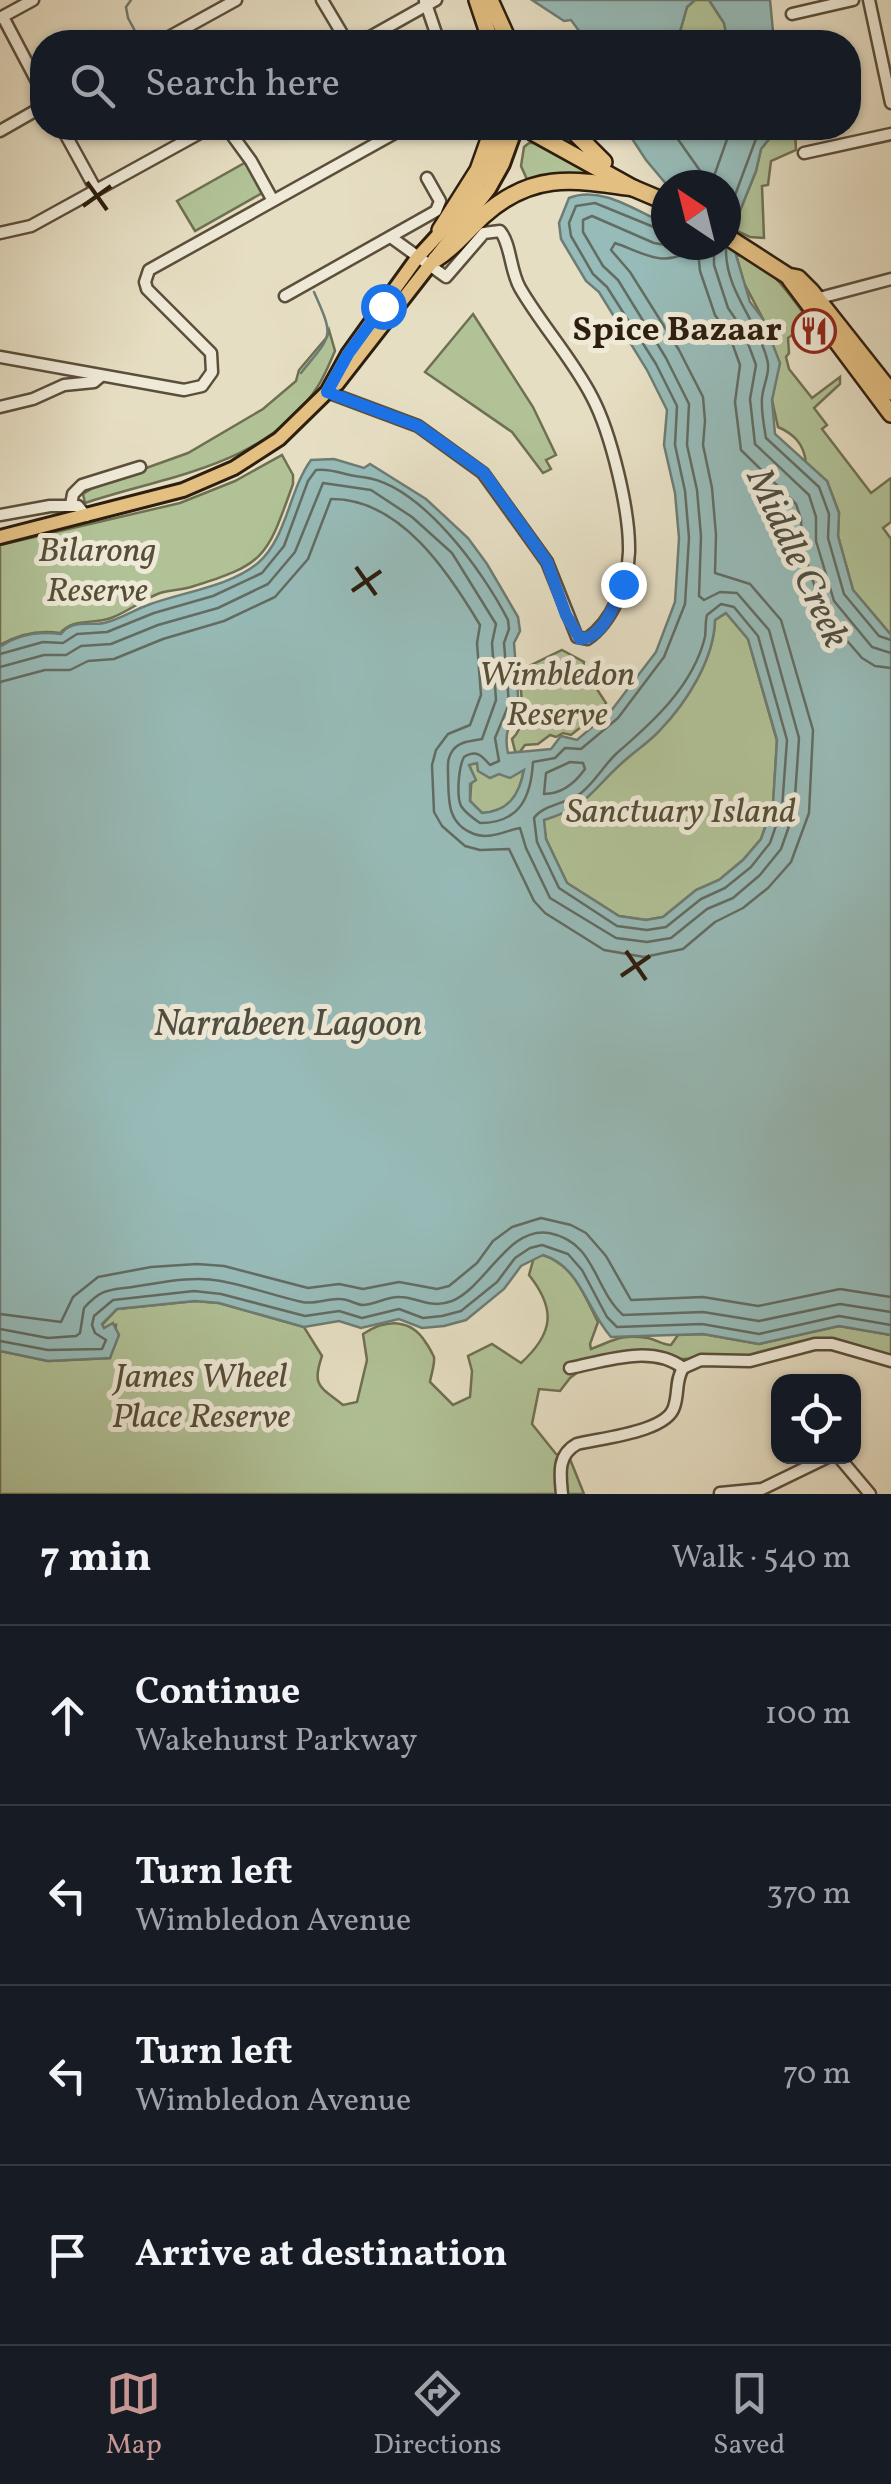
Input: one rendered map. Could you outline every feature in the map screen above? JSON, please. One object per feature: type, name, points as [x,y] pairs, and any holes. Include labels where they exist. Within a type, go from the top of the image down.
[{"type":"highway","points":[[477,0],[487,30]]},
{"type":"highway","points":[[492,6],[501,30]]},
{"type":"highway","points":[[440,230],[478,170],[489,140]]},
{"type":"highway","points":[[546,140],[651,196]]},
{"type":"highway","points":[[565,140],[651,194]]},
{"type":"highway","points":[[582,140],[604,162]]},
{"type":"highway","points":[[433,264],[489,211],[527,188],[576,180],[632,188]]},
{"type":"highway","points":[[741,246],[788,276],[798,278],[891,414]]},
{"type":"highway","points":[[812,300],[891,392]]},
{"type":"main road","points":[[0,537],[166,496],[234,468],[279,439],[327,392],[417,258],[476,190],[502,140]]},
{"type":"main road","points":[[353,356],[433,264],[489,189],[512,140]]},
{"type":"street","points":[[30,69],[2,17],[33,0]]},
{"type":"street","points":[[182,30],[236,0]]},
{"type":"street","points":[[322,0],[340,30]]},
{"type":"street","points":[[792,14],[854,0]]},
{"type":"street","points":[[869,0],[891,103]]},
{"type":"street","points":[[381,30],[429,2],[436,30]]},
{"type":"street","points":[[0,131],[30,115]]},
{"type":"street","points":[[804,153],[891,134]]},
{"type":"street","points":[[69,140],[96,190]]},
{"type":"street","points":[[0,233],[22,230],[186,140]]},
{"type":"street","points":[[236,140],[272,199]]},
{"type":"street","points":[[0,357],[194,390],[209,380],[211,353],[151,295],[146,275],[156,265],[382,140]]},
{"type":"street","points":[[285,296],[392,238],[441,206],[427,178]]},
{"type":"street","points":[[327,392],[418,426],[484,473],[547,562],[577,637],[587,640],[600,628],[623,584],[630,549],[612,446],[595,402],[520,288],[500,231],[484,233],[450,276],[442,276],[433,264],[417,258],[392,238]]},
{"type":"street","points":[[812,300],[891,279]]},
{"type":"street","points":[[0,408],[33,400],[64,384],[94,382],[101,376]]},
{"type":"street","points":[[71,505],[73,494],[82,485],[140,466]]},
{"type":"street","points":[[0,516],[71,505],[82,508],[86,516]]},
{"type":"street","points":[[562,1494],[560,1466],[567,1451],[577,1444],[662,1423],[675,1406],[676,1385],[683,1368],[701,1360],[750,1361],[824,1343],[891,1362]]},
{"type":"street","points":[[570,1368],[641,1356],[672,1360],[683,1368]]},
{"type":"street","points":[[720,1493],[762,1489],[814,1464]]},
{"type":"street","points":[[845,1464],[870,1494]]},
{"type":"green space","points":[[695,0],[709,0],[725,30],[680,30],[687,7]]},
{"type":"green space","points":[[768,140],[796,140],[796,150],[771,161],[768,185],[762,186],[764,238],[741,233],[741,208],[761,149]]},
{"type":"green space","points":[[529,143],[594,176],[529,184],[521,166],[524,147]]},
{"type":"green space","points":[[248,161],[264,192],[195,231],[177,201]]},
{"type":"green space","points":[[741,256],[758,263],[787,291],[810,322],[788,338],[789,369],[812,398],[840,377],[840,384],[814,408],[827,425],[822,429],[871,493],[891,478],[891,522],[883,528],[891,539],[891,635],[853,590],[838,536],[839,513],[827,481],[806,463],[797,440],[778,427],[772,400],[779,363],[737,260]]},
{"type":"green space","points":[[473,314],[533,407],[556,455],[546,460],[551,469],[543,473],[512,432],[425,372]]},
{"type":"green space","points":[[329,330],[335,351],[321,382],[297,413],[272,434],[213,464],[85,503],[83,494],[96,486],[188,453],[263,409],[296,381],[299,370]]},
{"type":"green space","name":"Bilarong Reserve","points":[[282,455],[293,475],[293,484],[269,542],[250,563],[216,579],[160,593],[111,618],[78,623],[60,633],[29,634],[0,645],[0,545],[180,503],[235,481]]},
{"type":"green space","name":"Sanctuary Island","points":[[726,613],[748,639],[777,741],[773,805],[761,839],[719,880],[696,890],[663,917],[646,920],[619,916],[567,883],[546,839],[543,820],[580,803],[670,719],[704,665],[715,620]]},
{"type":"green space","name":"Wimbledon Reserve","points":[[562,650],[584,662],[583,668],[606,703],[571,735],[550,735],[538,744],[525,745],[519,753],[512,739],[522,716],[519,671]]},
{"type":"green space","points":[[478,763],[499,773],[524,769],[516,795],[507,806],[482,813],[470,801],[469,764]]},
{"type":"green space","name":"James Wheel Place Reserve","points":[[543,1255],[570,1273],[588,1302],[598,1322],[591,1349],[624,1337],[648,1338],[671,1345],[678,1335],[703,1334],[759,1344],[839,1326],[891,1335],[891,1356],[835,1340],[753,1356],[590,1363],[560,1391],[539,1389],[532,1424],[556,1454],[570,1459],[584,1494],[0,1494],[0,1351],[48,1361],[110,1358],[116,1325],[102,1325],[117,1309],[195,1301],[219,1303],[304,1327],[322,1356],[320,1385],[343,1405],[357,1402],[367,1360],[363,1334],[380,1326],[398,1324],[413,1329],[427,1344],[434,1357],[430,1382],[453,1405],[470,1397],[472,1371],[468,1356],[492,1344],[521,1363],[540,1341],[548,1320],[547,1310],[529,1275],[534,1257]]},
{"type":"water","points":[[532,0],[695,0],[687,7],[680,30],[578,30],[571,20],[564,21]]},
{"type":"water","points":[[709,0],[770,0],[773,30],[725,30]]},
{"type":"water","name":"Narrabeen Lagoon","points":[[633,140],[768,140],[761,149],[741,208],[741,170],[654,170]]},
{"type":"water","name":"Narrabeen Lagoon","points":[[593,195],[618,201],[651,217],[651,260],[737,260],[750,302],[763,319],[780,363],[772,400],[775,434],[827,481],[839,513],[838,536],[853,590],[891,635],[891,1335],[839,1326],[759,1344],[703,1334],[611,1337],[575,1279],[543,1255],[521,1266],[504,1289],[466,1320],[444,1326],[422,1328],[399,1319],[361,1328],[339,1321],[304,1327],[219,1303],[195,1301],[117,1309],[102,1324],[104,1328],[113,1323],[119,1335],[110,1358],[48,1361],[0,1351],[0,647],[29,634],[61,634],[76,625],[110,622],[148,605],[233,578],[268,553],[311,460],[334,459],[364,468],[370,464],[426,499],[468,538],[518,617],[520,631],[514,643],[519,709],[508,730],[508,753],[551,749],[561,736],[577,740],[611,711],[656,652],[675,602],[679,538],[675,493],[664,445],[667,410],[599,292],[586,281],[561,239],[559,223],[569,198]],"holes":[[[726,613],[748,639],[777,740],[773,805],[761,839],[719,880],[696,890],[663,917],[646,920],[619,916],[567,883],[546,839],[544,820],[581,803],[670,719],[704,665],[715,620]],[[477,763],[478,771],[490,778],[499,774],[510,778],[524,770],[515,795],[499,809],[482,813],[470,801],[470,784],[476,780],[469,765]]]},
{"type":"waterway","points":[[131,0],[126,7],[134,30]]},
{"type":"waterway","points":[[301,373],[327,336],[314,292]]},
{"type":"place","name":"Spice Bazaar","points":[[814,331]]},
{"type":"route","points":[[383,306],[348,354],[327,392],[418,426],[484,473],[547,562],[566,615],[580,639],[591,638],[600,628],[623,584]]},
{"type":"water label","name":"Middle Creek","points":[[796,559]]}]
